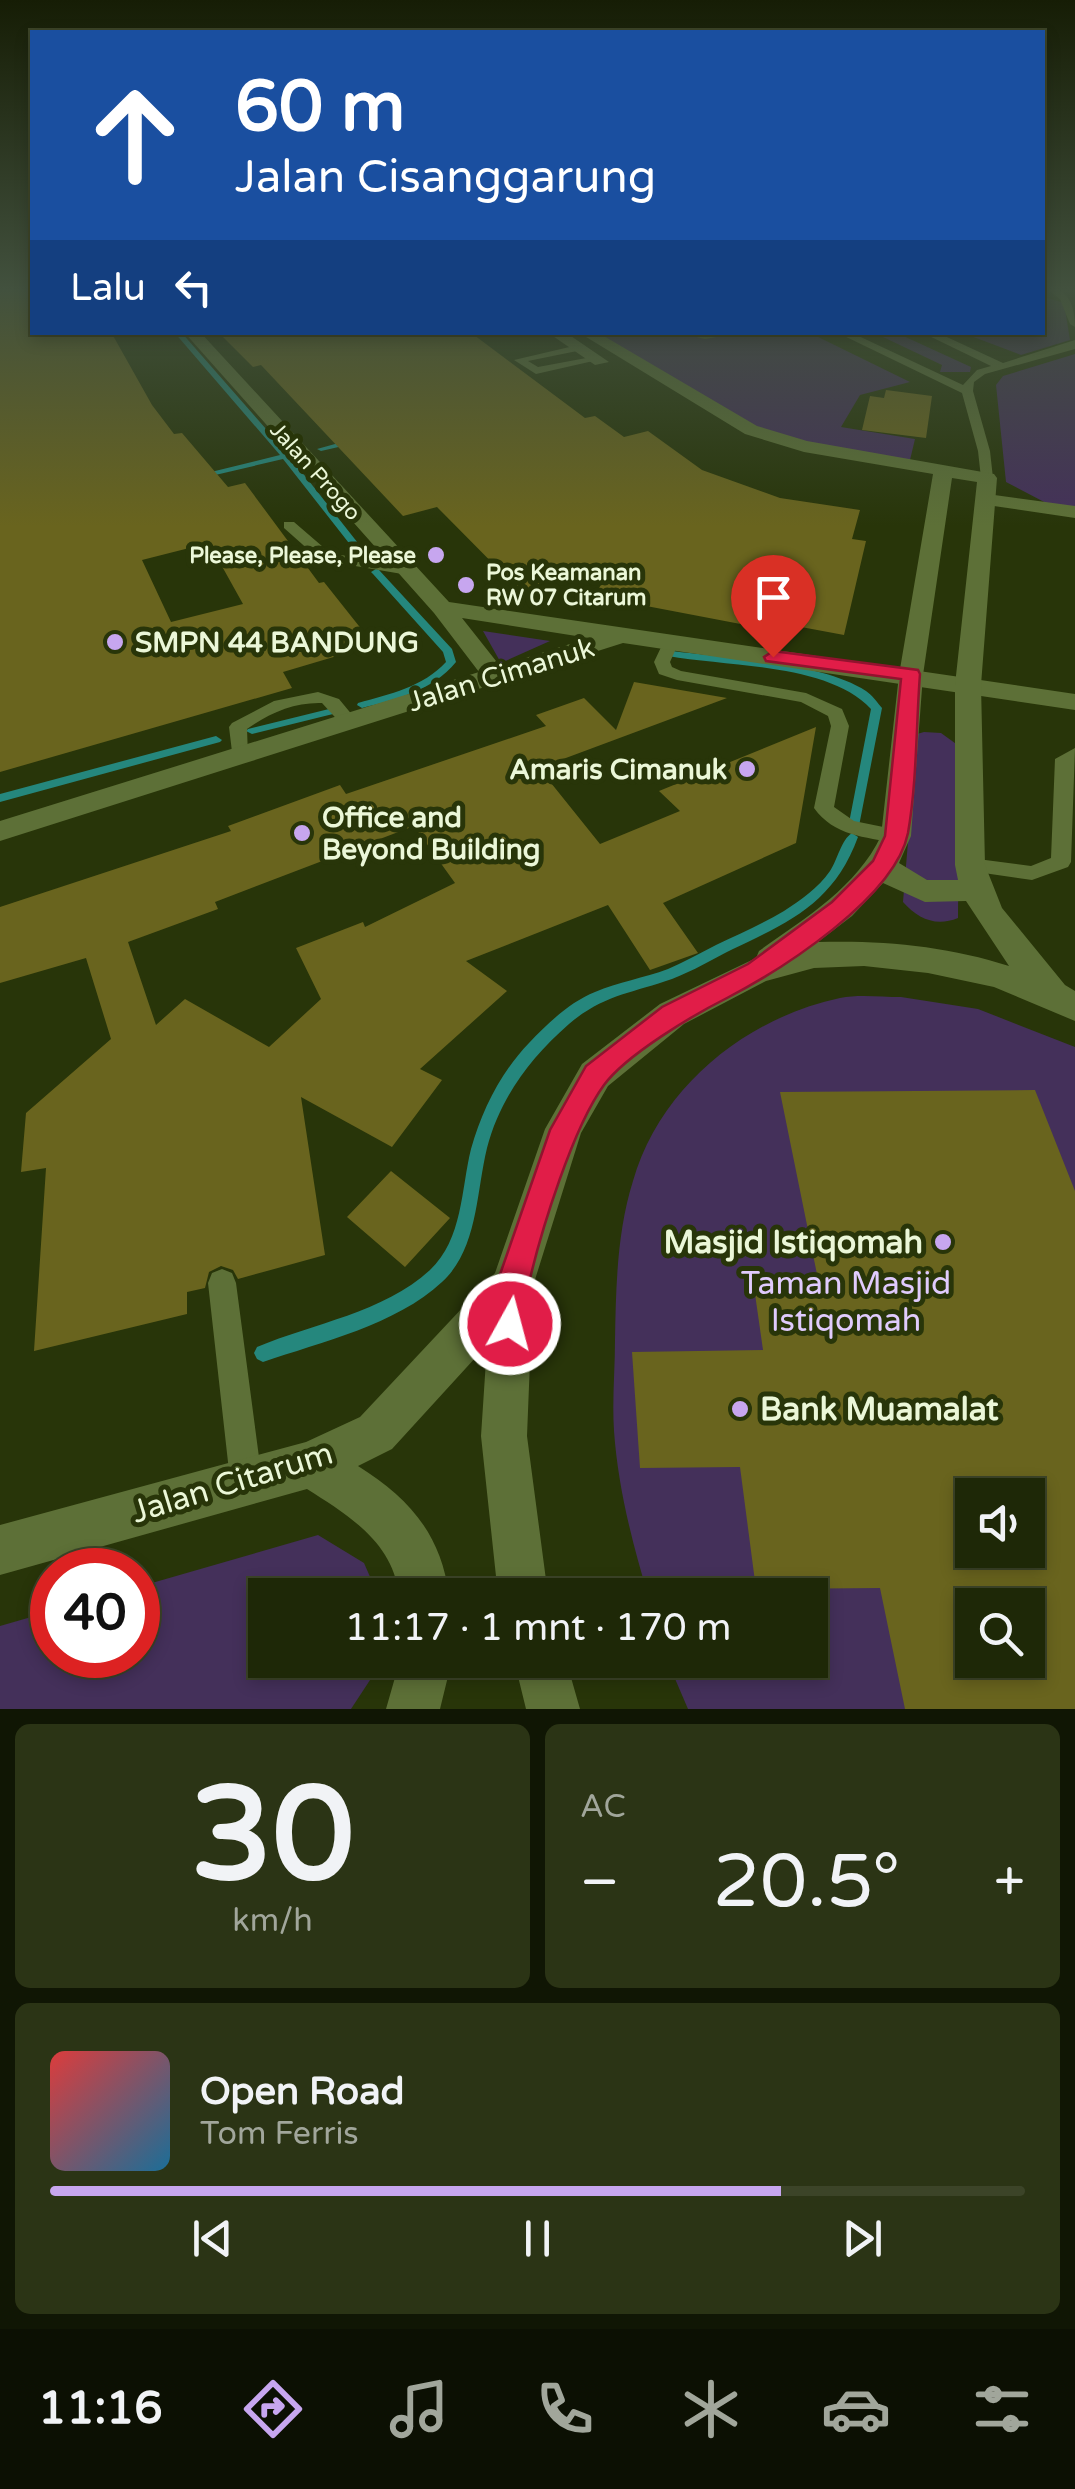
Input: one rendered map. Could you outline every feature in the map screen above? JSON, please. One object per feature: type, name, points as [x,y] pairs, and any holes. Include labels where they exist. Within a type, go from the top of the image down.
[{"type":"street","name":"Jalan Progo","points":[[223,367],[442,608],[495,676]]},
{"type":"street","points":[[609,367],[656,397]]},
{"type":"street","points":[[639,367],[730,420],[776,439],[1075,512]]},
{"type":"street","points":[[629,380],[654,374]]},
{"type":"street","points":[[713,430],[773,453],[942,479]]},
{"type":"street","points":[[521,1578],[504,1436],[512,1286],[564,1130],[595,1074],[672,1014],[756,971],[841,908],[882,866],[896,836],[911,674],[942,479]]},
{"type":"street","points":[[987,491],[968,685],[972,876],[1016,950],[1064,1001]]},
{"type":"street","points":[[442,608],[618,638]]},
{"type":"street","name":"Jalan Cimanuk","points":[[0,831],[618,638],[911,674],[1075,702]]},
{"type":"street","points":[[882,866],[900,882],[921,892],[950,896],[972,876]]},
{"type":"street","points":[[756,971],[814,955],[864,953],[928,960],[996,974],[1064,1001]]},
{"type":"street","name":"Jalan Citarum","points":[[0,1550],[311,1464],[376,1433],[512,1286]]},
{"type":"street","points":[[311,1464],[379,1507],[420,1563],[422,1578]]},
{"type":"street","points":[[413,1709],[421,1678]]},
{"type":"street","points":[[545,1678],[553,1709]]},
{"type":"lane","points":[[529,367],[536,371],[558,367]]},
{"type":"lane","points":[[917,367],[967,391]]},
{"type":"lane","points":[[987,491],[984,451],[967,391],[974,376],[998,367]]},
{"type":"lane","points":[[289,524],[325,557],[408,571]]},
{"type":"lane","points":[[670,644],[662,662],[665,670],[676,675],[806,698],[836,713],[840,726],[824,808],[830,819],[842,826],[896,836]]},
{"type":"lane","points":[[972,876],[1032,873],[1061,862],[1064,759],[1075,754]]},
{"type":"lane","points":[[222,1283],[246,1480]]},
{"type":"green space","points":[[648,367],[879,367],[910,382],[860,395],[841,427],[915,439],[910,460],[765,437]]},
{"type":"green space","points":[[941,367],[971,367],[970,372],[940,372]]},
{"type":"green space","points":[[1033,367],[1075,367],[1075,507],[1048,504],[1006,482],[996,385],[1003,376]]},
{"type":"green space","points":[[483,631],[550,641],[501,663]]},
{"type":"green space","points":[[941,733],[959,746],[958,918],[942,922],[921,917],[903,902],[917,734]]},
{"type":"green space","name":"Taman Masjid Istiqomah","points":[[862,996],[901,997],[978,1009],[1075,1047],[1075,1709],[688,1709],[675,1678],[828,1678],[828,1578],[643,1578],[622,1494],[613,1420],[618,1259],[633,1181],[664,1116],[711,1062],[772,1022],[805,1008]]},
{"type":"green space","points":[[318,1535],[364,1563],[371,1578],[248,1578],[248,1678],[371,1678],[351,1709],[0,1709],[0,1626],[30,1617],[30,1678],[160,1678],[160,1581]]},
{"type":"building","points":[[0,367],[131,367],[174,434],[182,433],[228,487],[245,483],[319,583],[324,582],[374,645],[283,672],[292,688],[0,772]],"holes":[[[209,543],[243,604],[171,622],[142,560]]]},
{"type":"building","points":[[263,367],[516,367],[585,418],[595,416],[624,437],[648,431],[702,470],[780,498],[860,510],[852,539],[866,541],[844,635],[769,621],[766,629],[594,596],[614,564],[521,592],[437,507],[403,516]]},
{"type":"building","points":[[886,390],[932,396],[926,438],[862,430],[870,396],[884,398]]},
{"type":"building","points":[[634,682],[727,698],[539,768],[600,844],[680,811],[659,791],[816,727],[796,843],[663,903],[698,953],[650,970],[608,905],[466,961],[507,991],[420,1069],[442,1080],[392,1147],[301,1097],[325,1255],[238,1279],[233,1270],[221,1266],[209,1272],[205,1288],[187,1292],[187,1314],[34,1351],[46,1168],[21,1172],[26,1113],[111,1039],[86,958],[0,983],[0,907],[231,831],[228,826],[340,785],[346,794],[546,726],[536,715],[584,698],[616,730]],"holes":[[[414,826],[455,883],[365,927],[363,922],[296,948],[321,999],[269,1047],[185,999],[156,1025],[128,942],[218,909],[215,902]]]},
{"type":"building","points":[[1035,1090],[1075,1191],[1075,1709],[905,1709],[880,1588],[828,1588],[828,1578],[755,1578],[740,1467],[640,1468],[632,1352],[763,1350],[755,1294],[821,1294],[780,1092]]},
{"type":"building","points":[[391,1171],[450,1218],[405,1267],[347,1217]]},
{"type":"waterway","points":[[207,367],[285,456]]},
{"type":"waterway","points":[[321,449],[353,441]]},
{"type":"waterway","points":[[214,474],[285,456]]},
{"type":"waterway","points":[[285,456],[366,559]]},
{"type":"waterway","points":[[362,705],[422,685],[451,662],[448,651],[376,572]]},
{"type":"waterway","points":[[672,654],[783,668],[842,683],[864,694],[877,708],[855,823]]},
{"type":"waterway","points":[[252,731],[329,712]]},
{"type":"waterway","points":[[0,798],[216,740]]},
{"type":"waterway","points":[[263,1353],[375,1313],[436,1276],[457,1246],[484,1133],[501,1093],[532,1049],[587,1002],[679,970],[784,918],[832,877],[852,837]]},
{"type":"place","name":"Please, Please, Please","points":[[436,555]]},
{"type":"place","name":"Pos Keamanan RW 07 Citarum","points":[[466,585]]},
{"type":"place","name":"SMPN 44 BANDUNG","points":[[115,642]]},
{"type":"place","name":"Amaris Cimanuk","points":[[747,769]]},
{"type":"place","name":"Office and Beyond Building","points":[[302,833]]},
{"type":"place","name":"Masjid Istiqomah","points":[[943,1242]]},
{"type":"place","name":"Bank Muamalat","points":[[740,1409]]},
{"type":"route","points":[[510,1324],[512,1286],[564,1130],[595,1074],[672,1014],[756,971],[841,908],[882,866],[896,836],[911,674],[773,657]]}]
